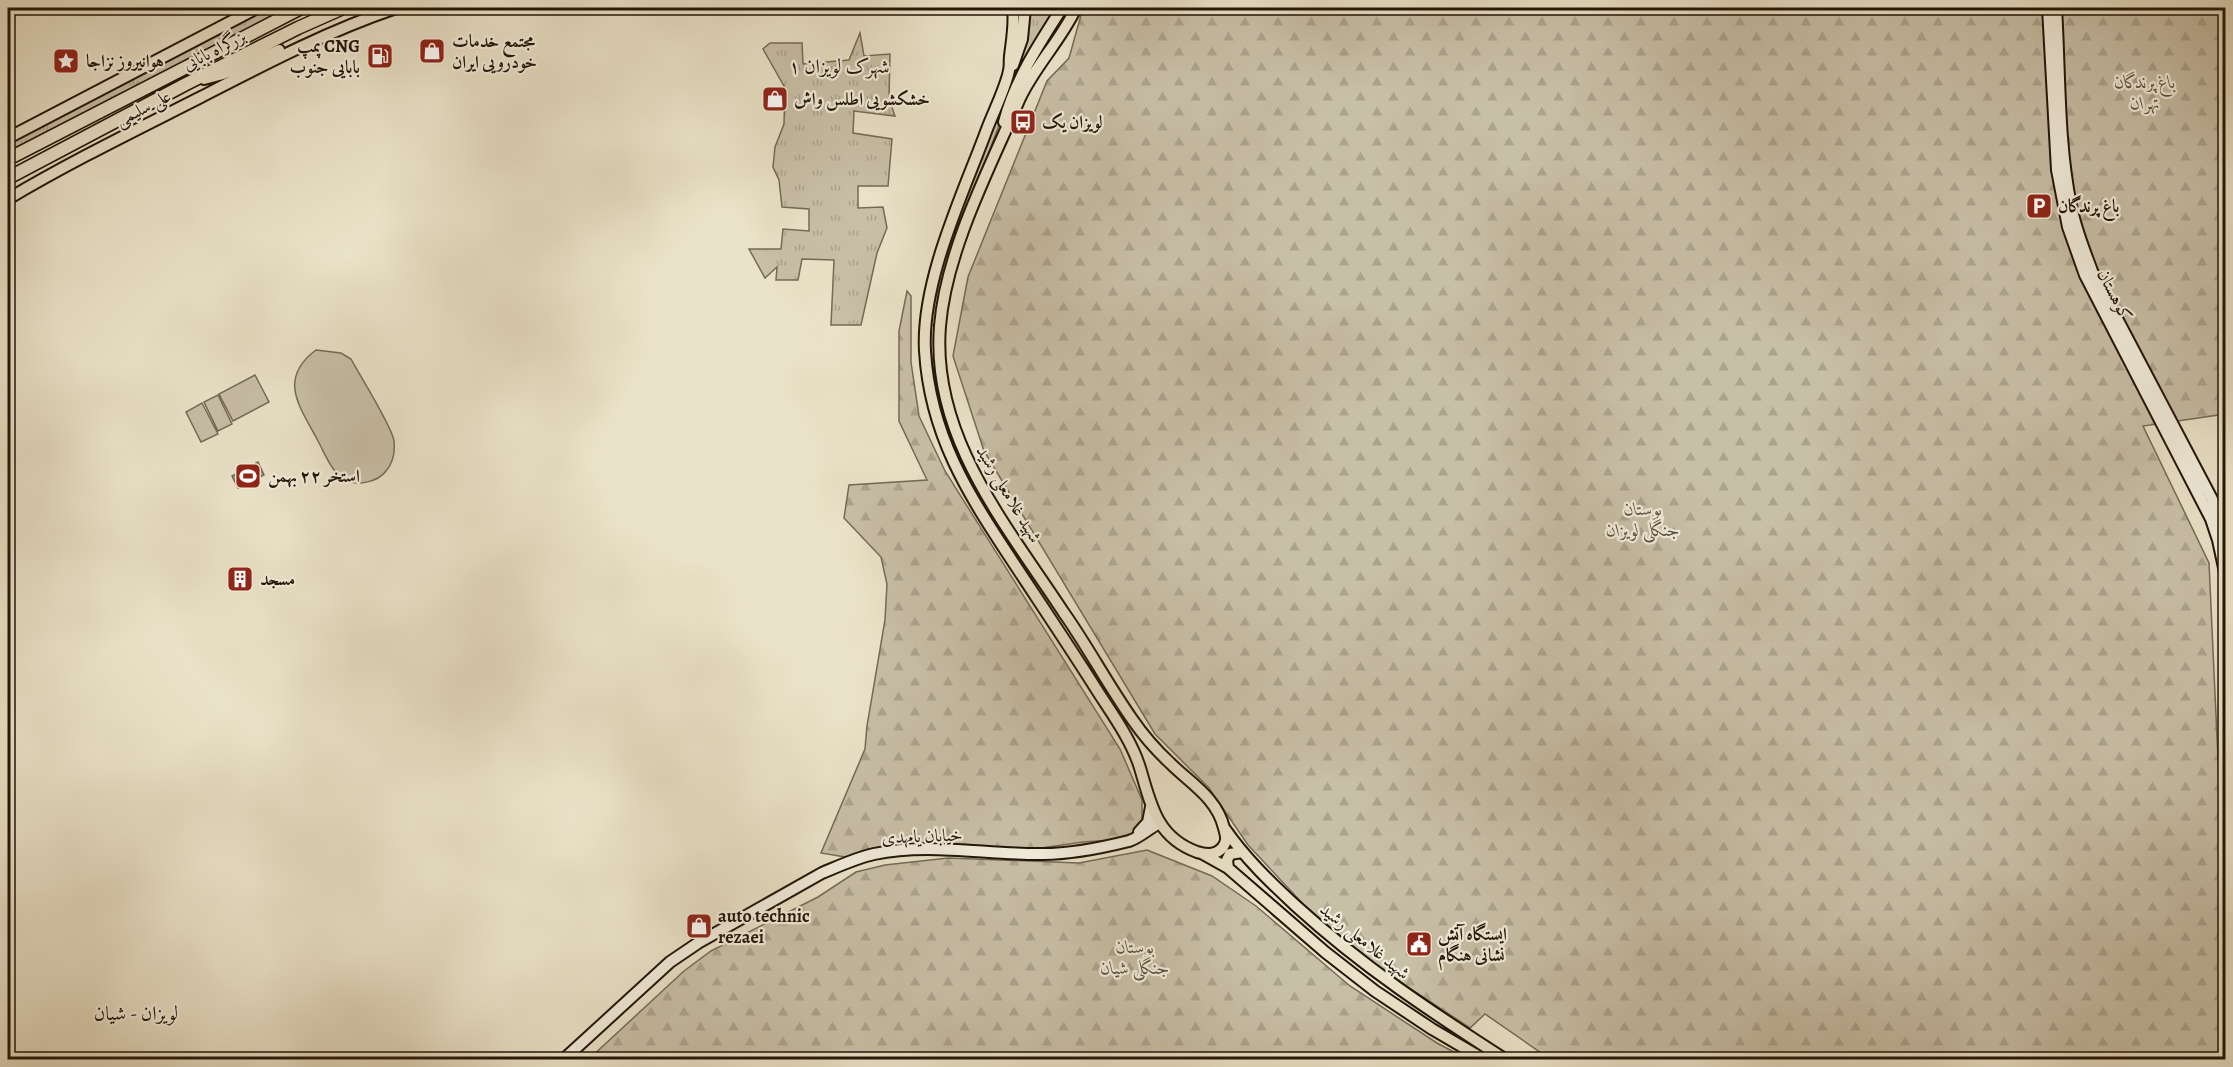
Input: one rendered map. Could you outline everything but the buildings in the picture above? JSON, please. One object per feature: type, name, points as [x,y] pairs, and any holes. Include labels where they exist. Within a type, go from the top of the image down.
[{"type":"highway","name":"بزرگراه بابایی","points":[[8,159],[301,8]]},
{"type":"highway","name":"بزرگراه بابایی","points":[[8,178],[186,84],[343,8]]},
{"type":"main road","points":[[8,138],[256,8]]},
{"type":"main road","name":"علی سلیمی","points":[[8,199],[52,173],[305,44],[351,23],[396,8]]},
{"type":"main road","name":"شهید غلامعلی رشید","points":[[1013,8],[1014,30],[1010,70],[947,236],[930,296],[924,345],[931,396],[946,449],[968,492],[1119,726],[1139,764],[1151,807],[1160,823],[1179,842],[1228,868],[1349,971],[1432,1029],[1485,1059]]},
{"type":"main road","points":[[1010,70],[1018,55],[1022,39],[1025,8]]},
{"type":"main road","points":[[997,152],[1008,107],[1017,85],[1062,8]]},
{"type":"main road","name":"شهید غلامعلی رشید","points":[[1076,8],[1024,90],[960,242],[944,296],[939,347],[944,393],[966,458],[983,490],[1086,644],[1120,703],[1144,737],[1204,793],[1217,809],[1224,826],[1242,852],[1268,880],[1358,960],[1506,1059]]},
{"type":"main road","name":"کوهستان","points":[[2048,8],[2057,170],[2068,227],[2085,275],[2212,499],[2226,534]]},
{"type":"main road","name":"کوهستان","points":[[2056,8],[2065,170],[2076,228],[2092,271],[2211,519],[2226,577]]},
{"type":"main road","points":[[186,84],[223,74],[312,36],[351,23]]},
{"type":"main road","points":[[1130,840],[1148,822],[1151,807]]},
{"type":"main road","name":"خیابان یامهدی","points":[[563,1059],[670,962],[698,942],[822,873],[874,854],[906,850],[938,849],[1051,854],[1068,852],[1130,840],[1160,823]]},
{"type":"main road","points":[[1202,854],[1219,851],[1224,845],[1226,836],[1224,826]]},
{"type":"main road","points":[[1228,868],[1227,860],[1230,854],[1242,852]]},
{"type":"green space","points":[[266,8],[290,8],[8,153],[8,144]]},
{"type":"green space","points":[[1027,8],[1060,8],[1015,82],[960,230],[936,325],[930,325],[944,256],[982,157]]},
{"type":"green space","name":"بوستان جنگلی لویزان","points":[[1083,8],[2225,8],[2225,414],[2143,426],[2209,563],[2225,911],[2225,1059],[1554,1060],[1485,1014],[1470,1028],[1370,962],[1304,905],[1248,845],[1209,788],[1155,734],[984,451],[953,356],[968,277],[1047,81],[1069,58]]},
{"type":"green space","points":[[860,33],[864,56],[890,54],[889,99],[895,116],[854,111],[853,133],[892,139],[888,186],[858,186],[858,208],[883,207],[887,228],[877,253],[861,325],[831,325],[834,260],[802,259],[798,280],[776,280],[777,267],[765,278],[749,249],[781,249],[783,229],[809,231],[809,209],[782,207],[779,180],[773,167],[775,147],[784,124],[785,88],[763,49],[770,43],[802,43],[803,64],[849,60]]},
{"type":"green space","points":[[907,291],[911,296],[911,362],[919,416],[945,471],[1120,749],[1142,800],[1142,820],[1133,833],[1112,840],[1035,849],[894,845],[845,857],[821,853],[865,749],[885,620],[887,584],[881,557],[844,518],[849,485],[927,480],[899,421],[899,331]]},
{"type":"green space","points":[[316,350],[341,353],[351,359],[388,425],[394,441],[393,457],[388,468],[378,478],[354,483],[339,476],[329,462],[299,405],[295,383],[297,372],[304,361]]},
{"type":"green space","points":[[255,375],[269,402],[233,421],[219,394]]},
{"type":"green space","points":[[218,395],[232,424],[218,431],[204,402]]},
{"type":"green space","points":[[202,403],[218,434],[201,442],[186,412]]},
{"type":"green space","name":"بوستان جنگلی شیان","points":[[1147,850],[1212,876],[1256,906],[1350,986],[1437,1043],[1467,1059],[589,1059],[684,971],[711,951],[818,897],[856,872],[885,865],[948,858],[1079,863]]},
{"type":"water","name":"استخر ۲۲ بهمن","points":[[258,462],[264,475],[238,488],[232,476]]},
{"type":"place","name":"مجتمع خدمات خودرویی ایران","points":[[432,51]]},
{"type":"place","name":"پمپ CNG بابایی جنوب","points":[[380,56]]},
{"type":"place","name":"هوانیروز نزاجا","points":[[66,61]]},
{"type":"place","name":"خشکشویی اطلس واش","points":[[775,99]]},
{"type":"place","name":"لویزان یک","points":[[1023,122]]},
{"type":"place","name":"باغ پرندگان","points":[[2039,206]]},
{"type":"place","name":"استخر ۲۲ بهمن","points":[[248,476]]},
{"type":"place","name":"مسجد","points":[[240,579]]},
{"type":"place","name":"auto technic rezaei","points":[[699,926]]},
{"type":"place","name":"ایستگاه آتش نشانی هنگام","points":[[1419,944]]},
{"type":"district","name":"شهرک لویزان ۱","points":[[839,66]]},
{"type":"district","name":"لویزان - شیان","points":[[136,1013]]},
{"type":"park label","name":"باغ پرندگان تهران","points":[[2145,92]]}]
